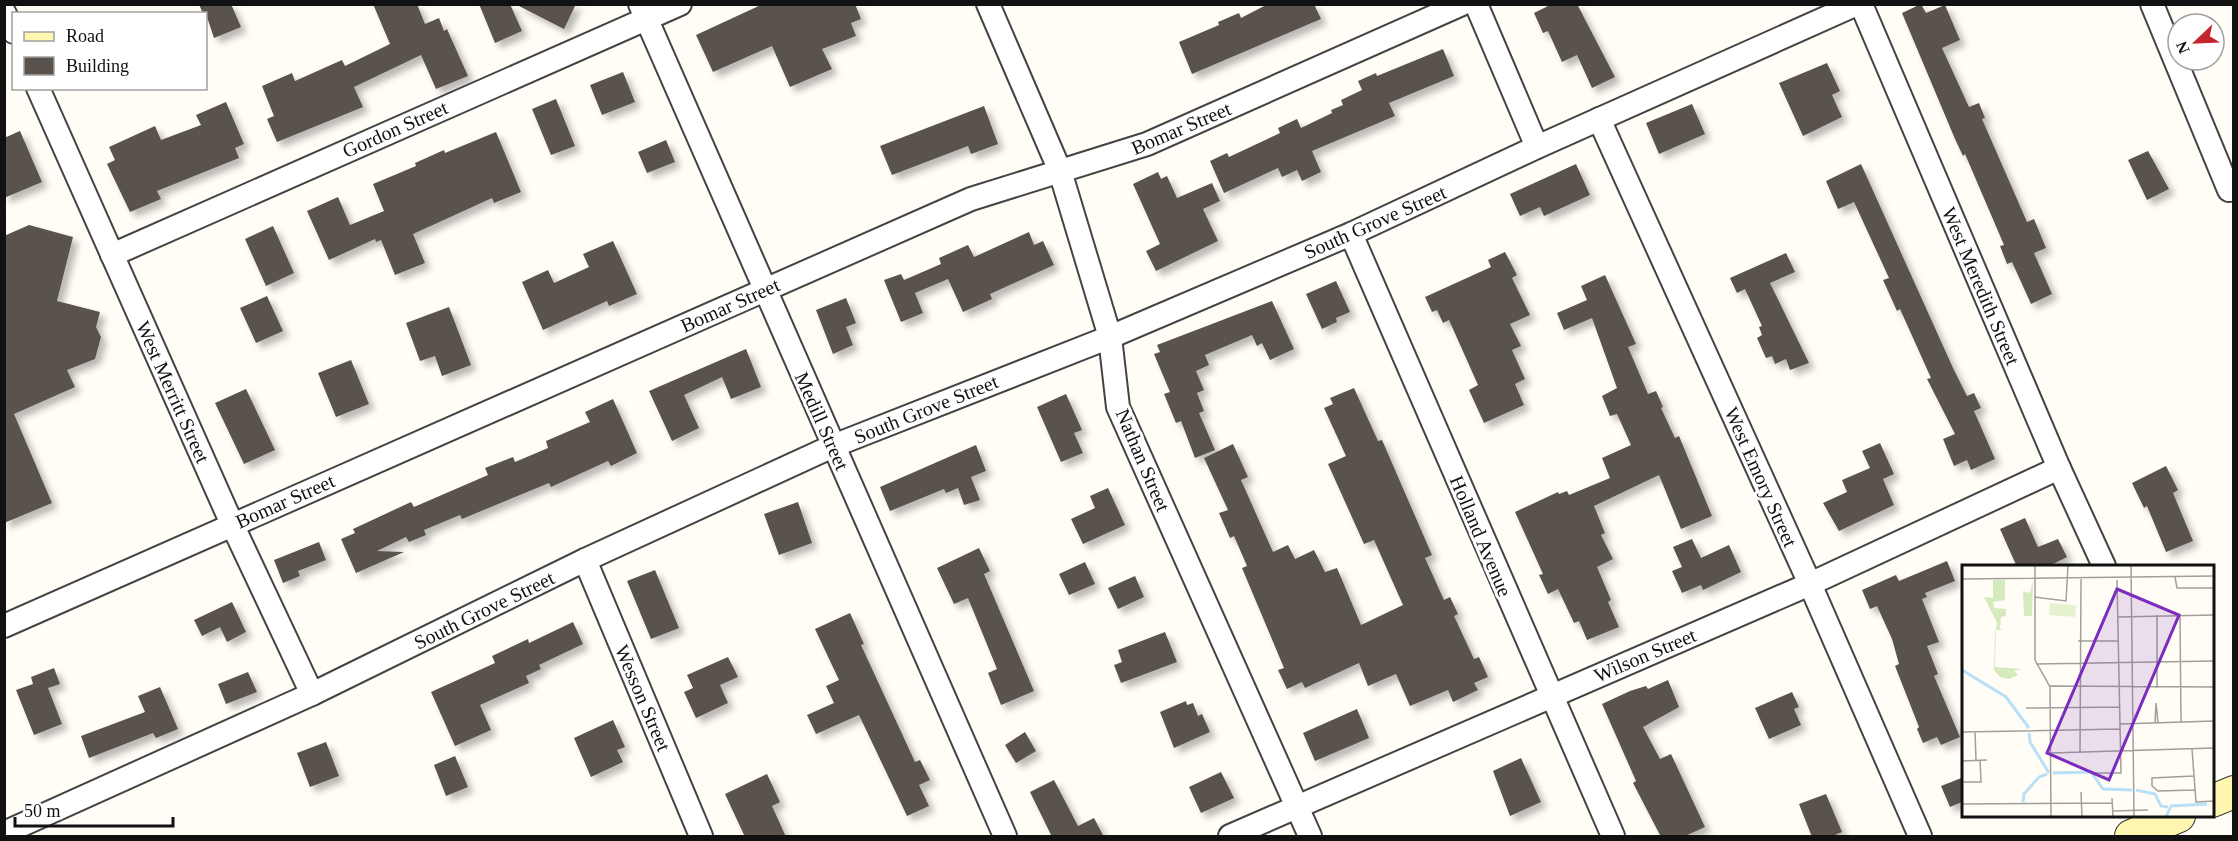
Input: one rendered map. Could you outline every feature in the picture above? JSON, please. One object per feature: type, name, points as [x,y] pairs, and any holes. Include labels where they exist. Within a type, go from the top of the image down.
[{"type":"street","name":"Gordon Street","points":[[112,255],[643,11],[680,4]]},
{"type":"street","name":"Nathan Street","points":[[988,4],[1060,171],[1110,337],[1118,407],[1310,837]]},
{"type":"street","name":"Bomar Street","points":[[4,626],[971,199],[1148,144],[1462,4]]},
{"type":"street","points":[[1476,4],[1537,147]]},
{"type":"street","name":"South Grove Street","points":[[4,833],[312,694],[585,560],[833,446],[1110,337],[1351,234],[1537,147],[1859,4]]},
{"type":"street","name":"West Meredith Street","points":[[1859,4],[2103,565]]},
{"type":"street","points":[[2152,4],[2229,190]]},
{"type":"street","name":"Medill Street","points":[[643,11],[1005,837]]},
{"type":"street","points":[[4,12],[12,28]]},
{"type":"street","name":"West Merritt Street","points":[[39,90],[231,525],[312,694]]},
{"type":"street","name":"West Emory Street","points":[[1599,119],[1810,584],[1920,837]]},
{"type":"street","name":"Holland Avenue","points":[[1351,234],[1613,837]]},
{"type":"street","name":"Wilson Street","points":[[1230,837],[1810,584],[2059,468]]},
{"type":"street","name":"Wesson Street","points":[[585,560],[701,837]]},
{"type":"street","points":[[2214,800],[2234,792]]},
{"type":"street","points":[[2131,837],[2178,817]]},
{"type":"building","points":[[199,4],[231,4],[241,27],[214,38],[207,12],[202,12]]},
{"type":"building","points":[[373,4],[417,4],[425,24],[439,18],[444,31],[447,29],[468,76],[436,89],[421,55],[354,87],[363,107],[277,142],[267,119],[274,116],[262,86],[292,73],[295,81],[342,60],[345,66],[390,44]]},
{"type":"building","points":[[479,4],[510,4],[522,31],[495,43]]},
{"type":"building","points":[[515,4],[576,4],[564,29]]},
{"type":"building","points":[[763,4],[855,4],[861,19],[851,23],[856,36],[822,49],[832,69],[790,87],[772,46],[713,72],[696,35]]},
{"type":"building","points":[[1268,4],[1314,4],[1321,19],[1192,74],[1179,42],[1219,25],[1218,22],[1239,13],[1241,18]]},
{"type":"building","points":[[1552,4],[1577,4],[1615,77],[1592,88],[1577,55],[1562,62],[1548,31],[1543,33],[1534,13]]},
{"type":"building","points":[[1921,4],[1926,13],[1945,5],[1960,40],[1942,48],[1969,107],[1979,103],[1985,118],[1982,119],[2027,222],[2034,219],[2046,248],[2034,253],[2052,294],[2031,304],[2012,262],[2007,264],[2000,246],[2004,245],[1965,154],[1963,156],[1955,139],[1902,13]]},
{"type":"building","points":[[1443,49],[1454,76],[1389,103],[1395,116],[1312,151],[1321,172],[1302,181],[1297,170],[1282,177],[1278,168],[1224,193],[1210,161],[1227,153],[1229,157],[1280,133],[1278,128],[1297,119],[1301,128],[1332,113],[1331,110],[1343,105],[1341,100],[1362,90],[1358,81],[1376,73],[1377,76]]},
{"type":"building","points":[[1827,63],[1840,91],[1832,95],[1842,117],[1803,136],[1779,83]]},
{"type":"building","points":[[623,72],[635,102],[602,115],[590,85]]},
{"type":"building","points":[[556,99],[575,146],[551,155],[532,109]]},
{"type":"building","points":[[226,102],[244,144],[235,148],[239,158],[157,191],[161,199],[130,212],[107,164],[115,160],[109,147],[155,126],[161,140],[201,125],[196,115]]},
{"type":"building","points":[[1692,104],[1705,134],[1659,154],[1646,123]]},
{"type":"building","points":[[984,106],[998,144],[971,154],[968,146],[892,175],[880,146]]},
{"type":"building","points":[[20,131],[42,182],[4,198],[4,138]]},
{"type":"building","points":[[496,132],[521,192],[494,203],[492,198],[413,234],[425,263],[395,275],[381,240],[376,242],[375,239],[329,260],[307,211],[338,197],[350,225],[384,211],[373,184],[416,166],[415,163],[444,150],[445,153]]},
{"type":"building","points":[[666,140],[675,162],[647,173],[638,152]]},
{"type":"building","points":[[2148,151],[2169,189],[2147,200],[2128,160]]},
{"type":"building","points":[[1576,164],[1590,195],[1544,216],[1540,207],[1520,216],[1510,194]]},
{"type":"building","points":[[1861,164],[1953,368],[1967,396],[1974,393],[1981,408],[1974,411],[1995,459],[1971,470],[1967,460],[1954,466],[1943,439],[1955,434],[1927,379],[1931,378],[1900,309],[1897,311],[1883,280],[1889,278],[1854,202],[1838,209],[1826,181]]},
{"type":"building","points":[[1158,172],[1161,179],[1167,176],[1177,198],[1212,183],[1220,201],[1203,209],[1218,241],[1156,271],[1146,251],[1160,244],[1133,184]]},
{"type":"building","points":[[29,225],[73,237],[57,301],[100,312],[96,327],[101,337],[95,359],[67,370],[75,387],[14,414],[52,503],[4,523],[4,236]]},
{"type":"building","points":[[273,226],[294,273],[266,286],[245,239]]},
{"type":"building","points":[[1029,232],[1034,245],[1043,241],[1054,265],[990,294],[992,299],[963,312],[948,279],[915,293],[923,313],[901,322],[884,280],[901,274],[904,280],[941,264],[939,258],[968,245],[974,257]]},
{"type":"building","points":[[613,241],[637,294],[609,306],[607,301],[543,330],[522,282],[548,270],[554,283],[589,267],[583,254]]},
{"type":"building","points":[[1505,252],[1517,275],[1512,278],[1530,315],[1510,324],[1521,346],[1512,350],[1525,379],[1515,384],[1524,405],[1484,423],[1469,390],[1478,385],[1449,320],[1443,323],[1437,310],[1432,312],[1425,297],[1491,267],[1488,260]]},
{"type":"building","points":[[1786,253],[1795,272],[1770,283],[1809,363],[1790,370],[1786,359],[1775,364],[1772,356],[1766,358],[1757,338],[1762,335],[1759,327],[1762,326],[1745,289],[1737,293],[1730,278]]},
{"type":"building","points":[[1605,275],[1636,344],[1628,347],[1648,394],[1656,391],[1675,438],[1679,436],[1712,516],[1681,529],[1659,475],[1594,506],[1605,533],[1601,535],[1613,559],[1597,567],[1619,627],[1587,640],[1579,621],[1574,623],[1558,589],[1548,594],[1539,575],[1543,574],[1515,512],[1558,492],[1559,494],[1567,491],[1569,495],[1610,478],[1602,458],[1631,445],[1617,414],[1610,416],[1602,396],[1617,388],[1592,318],[1564,330],[1557,313],[1587,300],[1581,286]]},
{"type":"building","points":[[1336,281],[1350,312],[1336,318],[1337,322],[1322,329],[1306,294]]},
{"type":"building","points":[[267,296],[283,331],[256,343],[240,308]]},
{"type":"building","points":[[846,298],[856,323],[846,327],[853,345],[833,354],[816,310]]},
{"type":"building","points":[[1272,301],[1294,349],[1270,360],[1262,343],[1257,346],[1252,335],[1205,355],[1209,365],[1196,371],[1204,390],[1197,393],[1204,411],[1199,413],[1215,450],[1195,458],[1181,421],[1176,423],[1164,394],[1170,392],[1154,354],[1160,352],[1157,345]]},
{"type":"building","points":[[449,307],[471,365],[442,376],[435,356],[420,361],[406,323]]},
{"type":"building","points":[[746,349],[761,387],[731,399],[722,377],[684,395],[699,428],[672,441],[649,391]]},
{"type":"building","points":[[351,360],[369,404],[336,417],[318,373]]},
{"type":"building","points":[[1354,388],[1378,441],[1382,440],[1432,555],[1425,558],[1444,600],[1450,597],[1458,614],[1454,616],[1474,659],[1479,657],[1488,677],[1474,683],[1478,690],[1453,702],[1448,690],[1410,706],[1396,674],[1368,686],[1359,663],[1305,688],[1302,682],[1287,689],[1278,670],[1284,668],[1242,568],[1247,566],[1234,536],[1230,538],[1219,513],[1228,510],[1204,458],[1233,444],[1248,477],[1241,480],[1273,552],[1288,545],[1295,559],[1314,550],[1325,572],[1337,568],[1361,625],[1403,605],[1374,540],[1364,544],[1328,464],[1346,456],[1324,408],[1333,404],[1330,398]]},
{"type":"building","points":[[246,389],[275,450],[244,464],[215,403]]},
{"type":"building","points":[[1066,394],[1082,430],[1074,433],[1083,453],[1061,462],[1037,407]]},
{"type":"building","points":[[613,399],[637,453],[611,466],[608,461],[551,487],[549,483],[462,519],[460,515],[424,530],[426,535],[409,542],[406,537],[377,551],[404,552],[356,573],[341,539],[355,533],[353,529],[411,502],[414,507],[488,475],[485,468],[513,457],[515,462],[548,448],[546,441],[590,422],[585,412]]},
{"type":"building","points":[[1880,443],[1894,474],[1883,479],[1894,505],[1839,531],[1823,503],[1847,492],[1842,480],[1870,468],[1862,451]]},
{"type":"building","points":[[976,445],[986,471],[971,477],[980,500],[964,505],[958,488],[946,493],[944,489],[890,511],[880,487]]},
{"type":"building","points":[[2166,466],[2178,490],[2173,493],[2193,541],[2166,552],[2147,506],[2144,508],[2132,483]]},
{"type":"building","points":[[1108,488],[1125,525],[1083,544],[1071,519],[1095,508],[1090,496]]},
{"type":"building","points":[[798,502],[812,543],[779,555],[764,514]]},
{"type":"building","points":[[2025,518],[2038,547],[2058,539],[2067,557],[2051,565],[2016,565],[2000,529]]},
{"type":"building","points":[[1692,539],[1701,558],[1729,545],[1741,572],[1703,590],[1701,585],[1682,593],[1672,571],[1682,567],[1673,547]]},
{"type":"building","points":[[319,542],[326,560],[298,571],[300,576],[283,583],[274,560]]},
{"type":"building","points":[[979,548],[990,571],[984,574],[1034,691],[1001,705],[988,673],[997,669],[968,598],[954,604],[937,568]]},
{"type":"building","points":[[1947,561],[1955,581],[1925,593],[1927,597],[1922,599],[1939,642],[1927,646],[1938,674],[1934,676],[1960,737],[1941,745],[1937,737],[1923,743],[1895,666],[1899,664],[1892,639],[1877,606],[1870,609],[1862,590],[1896,575],[1899,581]]},
{"type":"building","points":[[1085,562],[1095,584],[1069,595],[1059,574]]},
{"type":"building","points":[[655,570],[679,628],[651,639],[627,581]]},
{"type":"building","points":[[1135,576],[1144,597],[1118,609],[1108,588]]},
{"type":"building","points":[[232,602],[246,632],[227,642],[220,627],[202,636],[194,620]]},
{"type":"building","points":[[850,613],[864,644],[861,645],[915,762],[920,760],[930,780],[919,785],[929,806],[907,816],[859,715],[816,734],[807,715],[834,703],[826,686],[839,680],[815,629]]},
{"type":"building","points":[[573,622],[583,644],[539,665],[541,669],[526,676],[529,683],[480,705],[491,730],[455,746],[431,692],[495,663],[492,656],[528,639],[529,643]]},
{"type":"building","points":[[1165,632],[1177,662],[1121,683],[1114,665],[1122,662],[1118,650]]},
{"type":"building","points":[[728,657],[738,677],[720,685],[728,703],[696,718],[684,692],[693,688],[687,675]]},
{"type":"building","points":[[54,668],[60,684],[48,688],[62,724],[34,735],[16,690],[33,684],[31,677]]},
{"type":"building","points":[[248,672],[257,692],[226,704],[218,684]]},
{"type":"building","points":[[1668,680],[1679,707],[1643,727],[1660,759],[1671,754],[1705,827],[1683,837],[1661,837],[1633,783],[1636,781],[1602,704],[1630,691],[1646,686],[1648,689]]},
{"type":"building","points":[[160,687],[178,729],[156,738],[153,733],[89,758],[81,736],[145,712],[138,696]]},
{"type":"building","points":[[1792,692],[1799,707],[1794,709],[1801,725],[1769,739],[1755,708]]},
{"type":"building","points":[[1186,701],[1187,705],[1193,703],[1198,716],[1202,714],[1210,732],[1174,748],[1160,712]]},
{"type":"building","points":[[1357,709],[1369,738],[1315,761],[1303,733]]},
{"type":"building","points":[[613,720],[625,747],[617,750],[623,762],[591,777],[574,738]]},
{"type":"building","points":[[1025,732],[1036,751],[1016,763],[1005,745]]},
{"type":"building","points":[[326,742],[339,776],[310,787],[297,753]]},
{"type":"building","points":[[455,756],[468,787],[446,796],[434,765]]},
{"type":"building","points":[[1521,758],[1541,802],[1510,816],[1493,771]]},
{"type":"building","points":[[1221,772],[1234,798],[1201,813],[1189,787]]},
{"type":"building","points":[[767,774],[780,802],[772,806],[786,837],[745,837],[725,794]]},
{"type":"building","points":[[1962,778],[1962,802],[1950,807],[1941,786]]},
{"type":"building","points":[[1054,780],[1078,826],[1094,818],[1104,837],[1052,837],[1030,792]]},
{"type":"building","points":[[1826,794],[1842,832],[1830,837],[1812,837],[1799,804]]}]
